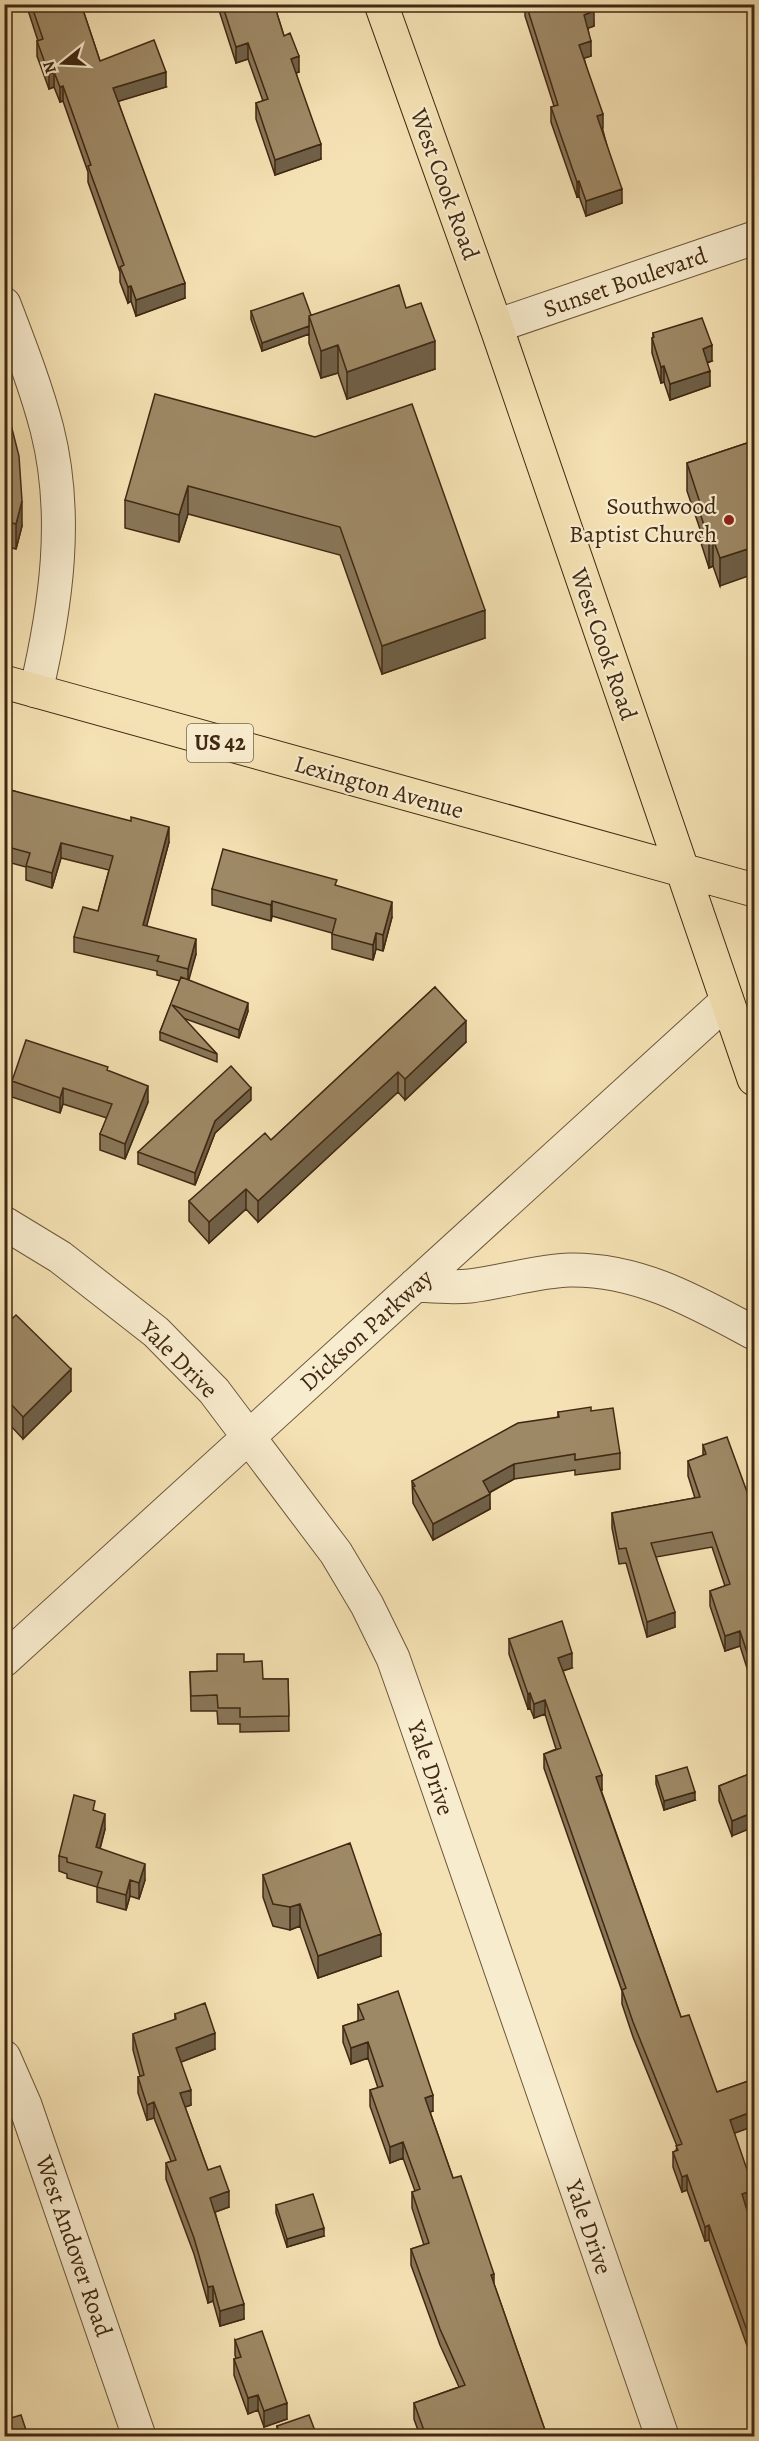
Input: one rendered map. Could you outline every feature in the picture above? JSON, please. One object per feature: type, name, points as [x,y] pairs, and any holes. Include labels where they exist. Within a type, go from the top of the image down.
[{"type":"main road","name":"West Cook Road","points":[[381,4],[496,326],[754,1079]]},
{"type":"main road","name":"Lexington Avenue","points":[[4,682],[754,890]]},
{"type":"street","name":"Sunset Boulevard","points":[[496,326],[754,238]]},
{"type":"street","points":[[4,304],[48,431],[58,529],[56,588],[52,622],[36,691]]},
{"type":"street","name":"Dickson Parkway","points":[[4,1660],[727,1000]]},
{"type":"street","name":"Yale Drive","points":[[4,1223],[60,1257],[156,1332],[213,1391],[336,1553],[367,1605],[393,1658],[662,2436]]},
{"type":"street","points":[[415,1285],[468,1286],[569,1270],[615,1273],[654,1283],[703,1304],[754,1333]]},
{"type":"street","name":"West Andover Road","points":[[4,2057],[26,2105],[139,2436]]},
{"type":"building","points":[[31,4],[81,4],[100,61],[154,40],[166,72],[113,88],[185,283],[136,300],[131,286],[128,287],[120,267],[124,265],[88,166],[91,165],[63,86],[60,87],[54,72],[49,74],[37,41],[43,39]]},
{"type":"building","points":[[222,4],[274,4],[284,36],[290,33],[299,56],[291,59],[321,144],[275,160],[256,103],[268,99],[248,43],[236,47]]},
{"type":"building","points":[[526,4],[592,4],[594,11],[584,15],[591,41],[579,45],[603,114],[597,116],[622,189],[586,201],[579,181],[577,182],[551,107],[558,105]]},
{"type":"building","points":[[399,285],[406,308],[421,303],[435,341],[347,372],[338,345],[321,351],[309,316]]},
{"type":"building","points":[[303,293],[311,315],[309,326],[262,343],[251,311]]},
{"type":"building","points":[[702,318],[712,345],[703,349],[710,371],[670,384],[664,366],[661,367],[652,338],[653,333]]},
{"type":"building","points":[[155,394],[315,437],[412,404],[485,610],[382,646],[340,527],[188,486],[179,515],[125,500]]},
{"type":"building","points":[[4,412],[8,413],[19,456],[22,501],[16,524],[4,521]]},
{"type":"building","points":[[747,443],[754,465],[754,547],[720,558],[713,539],[709,540],[700,513],[703,512],[687,463]]},
{"type":"building","points":[[4,782],[11,784],[10,790],[131,821],[131,817],[169,827],[143,925],[196,939],[188,969],[157,961],[159,956],[74,937],[83,907],[98,911],[113,856],[61,843],[52,873],[26,866],[30,853],[4,846]]},
{"type":"building","points":[[223,849],[337,880],[335,885],[392,902],[383,935],[376,933],[373,945],[332,934],[336,919],[272,901],[271,905],[212,889]]},
{"type":"building","points":[[181,977],[248,1003],[239,1030],[172,1005],[217,1054],[160,1032]]},
{"type":"building","points":[[435,987],[466,1021],[405,1079],[398,1072],[258,1201],[246,1189],[209,1222],[189,1201],[265,1133],[271,1140]]},
{"type":"building","points":[[26,1040],[108,1067],[107,1070],[148,1086],[125,1144],[100,1134],[112,1104],[63,1088],[60,1098],[12,1081]]},
{"type":"building","points":[[231,1066],[251,1088],[215,1121],[195,1173],[138,1152]]},
{"type":"building","points":[[16,1315],[71,1369],[23,1417],[10,1403],[4,1408],[4,1363],[11,1357],[4,1350],[4,1326]]},
{"type":"building","points":[[591,1407],[591,1411],[613,1408],[620,1453],[575,1460],[575,1454],[514,1464],[483,1481],[490,1494],[433,1524],[412,1481],[518,1423],[559,1417],[558,1412]]},
{"type":"building","points":[[727,1437],[754,1511],[750,1514],[754,1528],[754,1674],[740,1631],[725,1636],[710,1591],[730,1584],[712,1532],[651,1543],[675,1612],[647,1622],[626,1548],[619,1549],[612,1513],[700,1497],[688,1461],[706,1454],[703,1445]]},
{"type":"building","points":[[562,1621],[572,1653],[558,1658],[602,1775],[596,1777],[681,2017],[689,2015],[717,2092],[754,2079],[754,2111],[730,2120],[754,2190],[742,2194],[754,2233],[754,2350],[709,2225],[705,2227],[687,2175],[682,2177],[673,2152],[678,2150],[676,2146],[682,2144],[633,2022],[622,1990],[626,1988],[544,1754],[561,1748],[545,1700],[534,1704],[530,1693],[528,1694],[509,1639]]},
{"type":"building","points":[[217,1654],[244,1654],[244,1662],[262,1661],[263,1679],[288,1679],[289,1716],[240,1717],[240,1708],[218,1708],[217,1695],[191,1696],[190,1672],[217,1671]]},
{"type":"building","points":[[687,1767],[695,1792],[664,1801],[656,1776]]},
{"type":"building","points":[[754,1772],[754,1812],[732,1821],[719,1786]]},
{"type":"building","points":[[74,1795],[95,1801],[93,1810],[105,1814],[96,1847],[145,1864],[139,1883],[130,1880],[126,1895],[97,1887],[102,1872],[67,1862],[67,1858],[59,1856]]},
{"type":"building","points":[[350,1843],[381,1934],[318,1956],[300,1904],[290,1907],[273,1904],[263,1875]]},
{"type":"building","points":[[398,1991],[433,2095],[425,2098],[453,2178],[461,2176],[494,2274],[491,2275],[547,2436],[426,2436],[414,2403],[465,2385],[440,2329],[411,2249],[429,2243],[412,2192],[420,2189],[403,2142],[390,2147],[370,2090],[383,2086],[368,2042],[351,2048],[343,2026],[364,2019],[358,2005]]},
{"type":"building","points":[[205,2003],[215,2033],[176,2048],[191,2090],[180,2093],[208,2170],[220,2166],[229,2191],[210,2198],[244,2304],[220,2311],[213,2286],[208,2287],[194,2238],[166,2163],[176,2160],[154,2102],[147,2105],[138,2077],[144,2075],[133,2034],[176,2019],[175,2014]]},
{"type":"building","points":[[313,2194],[324,2228],[287,2239],[276,2205]]},
{"type":"building","points":[[262,2331],[287,2403],[264,2411],[258,2395],[248,2398],[234,2359],[241,2357],[235,2340]]},
{"type":"building","points":[[4,2401],[11,2418],[21,2415],[28,2436],[4,2436]]},
{"type":"building","points":[[309,2415],[317,2436],[281,2436],[277,2426]]},
{"type":"place","name":"Southwood Baptist Church","points":[[729,520]]}]
